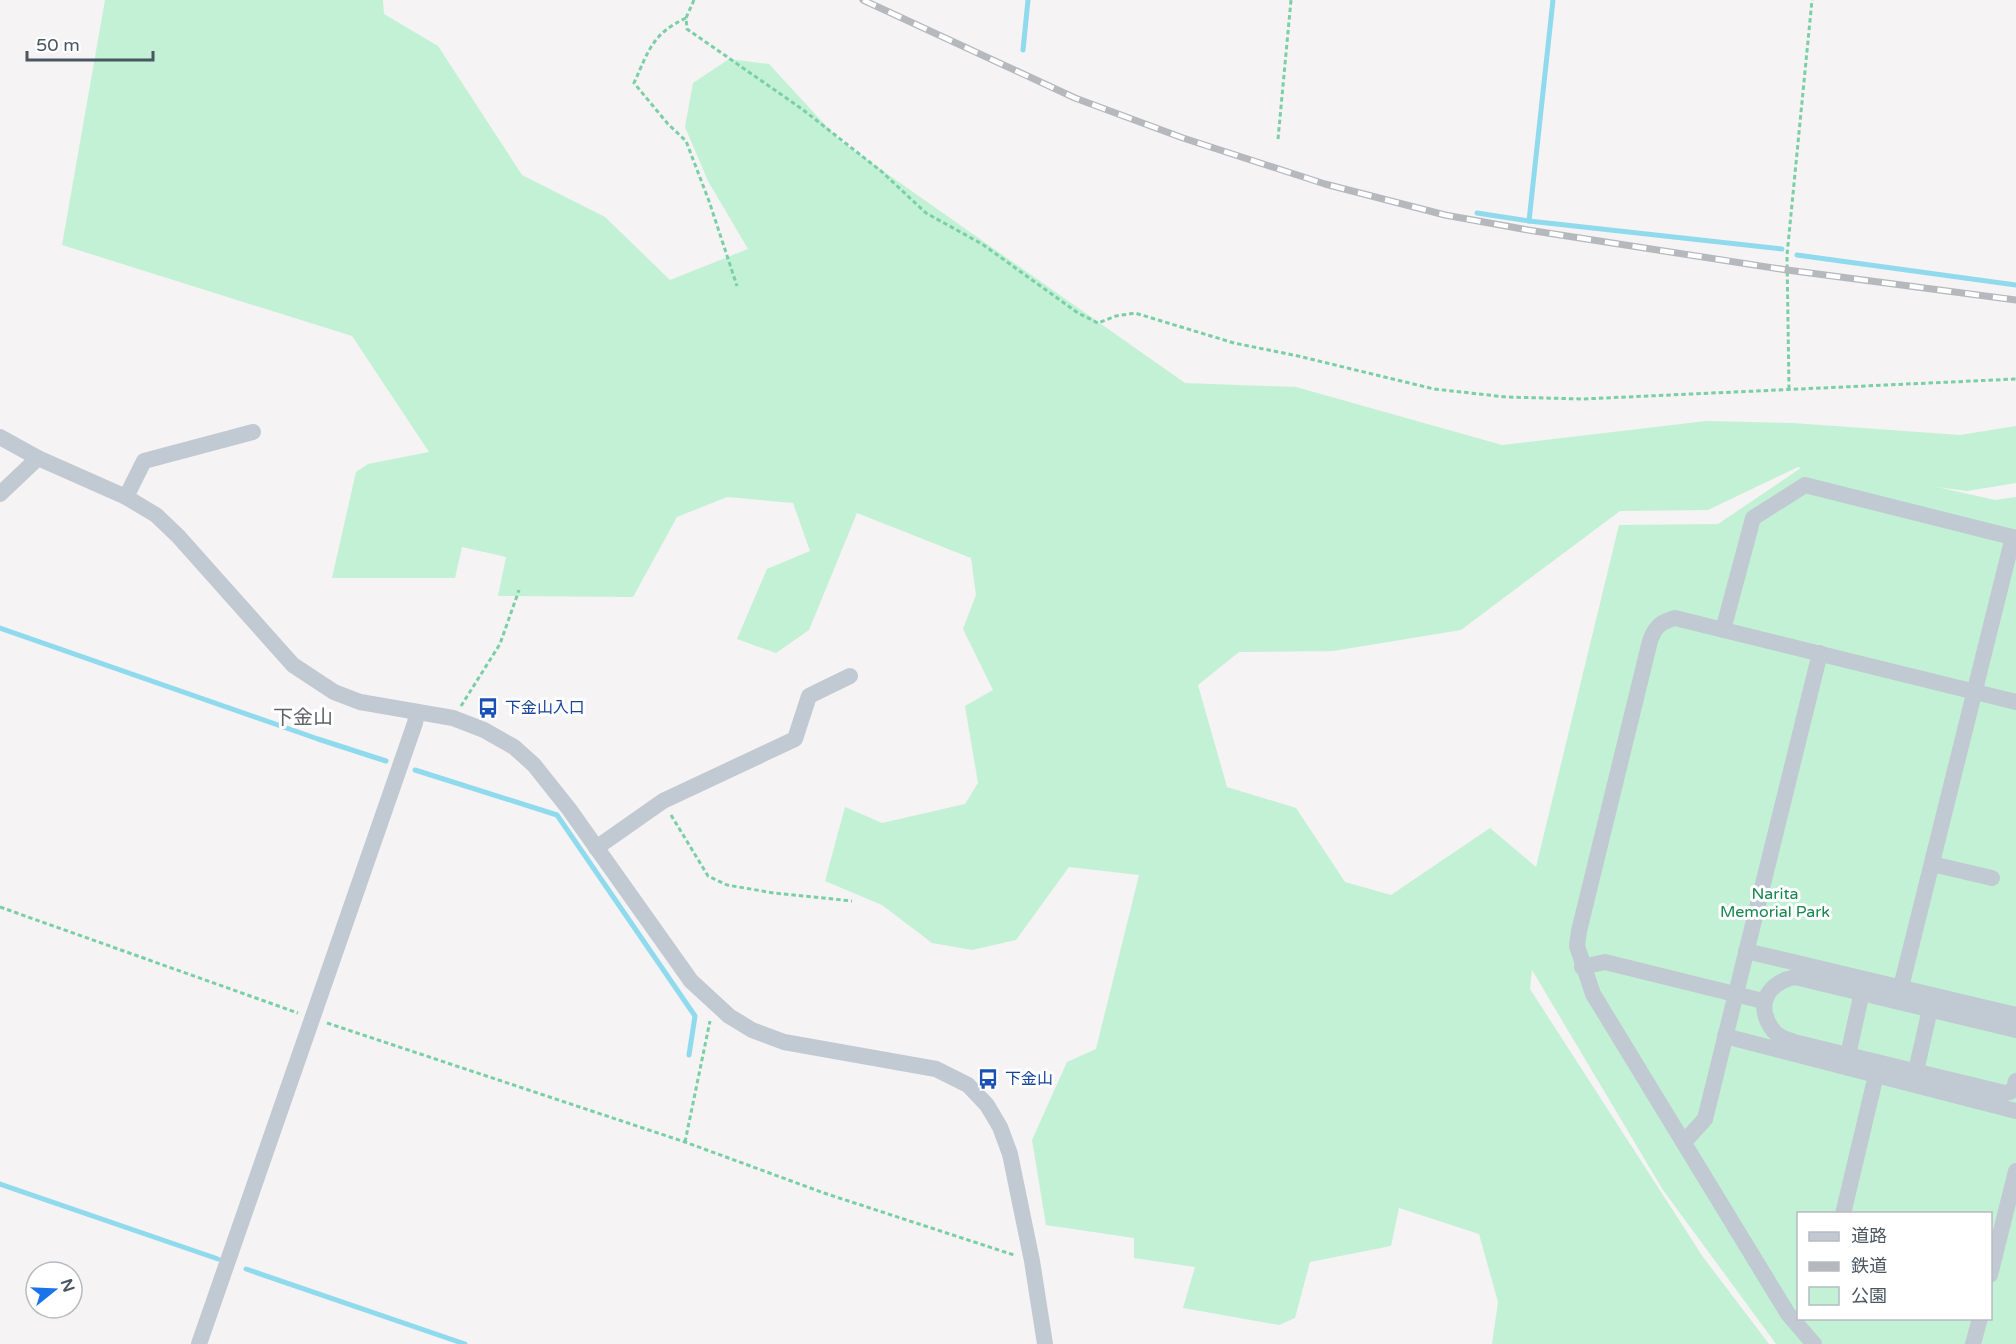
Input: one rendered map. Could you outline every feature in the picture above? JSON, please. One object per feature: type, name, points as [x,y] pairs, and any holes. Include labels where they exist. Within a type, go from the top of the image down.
[{"type":"street","points":[[126,497],[144,461],[253,432]]},
{"type":"street","points":[[0,437],[38,458],[126,497],[156,515],[178,536],[294,665],[334,692],[360,702],[453,718],[484,730],[514,747],[534,765],[569,810],[691,981],[729,1016],[752,1030],[784,1042],[936,1069],[968,1085],[987,1105],[1000,1127],[1010,1154],[1032,1261],[1045,1344]]},
{"type":"street","points":[[0,494],[38,458]]},
{"type":"street","points":[[1723,630],[1753,518],[1805,485],[2014,538],[1901,987]]},
{"type":"street","points":[[1810,1331],[1788,1314],[1593,994],[1582,967],[1577,946],[1650,641],[1655,628],[1663,621],[1675,618],[2016,702]]},
{"type":"street","points":[[1684,1142],[1705,1119],[1820,653]]},
{"type":"street","points":[[596,848],[663,801],[795,739],[808,696],[850,676]]},
{"type":"street","points":[[200,1344],[417,712]]},
{"type":"street","points":[[1932,864],[1992,878]]},
{"type":"street","points":[[1746,951],[2016,1016]]},
{"type":"street","points":[[1582,967],[1605,962],[1763,1001]]},
{"type":"street","points":[[2016,1030],[1795,977],[1779,982],[1763,1001],[1769,1025],[1781,1037],[2005,1093],[2014,1088],[2016,1081]]},
{"type":"street","points":[[1848,1055],[1862,992]]},
{"type":"street","points":[[1916,1071],[1930,1009]]},
{"type":"street","points":[[1725,1036],[2016,1111]]},
{"type":"street","points":[[1843,1212],[1876,1075]]},
{"type":"street","points":[[1992,1267],[2016,1171]]},
{"type":"street","points":[[1973,1344],[1979,1320]]},
{"type":"path","points":[[694,0],[687,18],[687,29],[802,109],[881,171],[926,213],[982,244],[1078,313],[1098,323],[1116,316],[1135,313],[1234,343],[1434,389],[1506,397],[1583,399],[2016,379]]},
{"type":"path","points":[[1278,139],[1291,0]]},
{"type":"path","points":[[1789,389],[1787,255],[1812,0]]},
{"type":"path","points":[[687,18],[667,27],[651,46],[634,83],[668,124],[686,141],[709,201],[736,286]]},
{"type":"path","points":[[453,718],[500,644],[519,590]]},
{"type":"path","points":[[663,801],[708,876],[727,885],[774,893],[852,901]]},
{"type":"path","points":[[0,907],[313,1019],[686,1142],[824,1193],[1032,1261]]},
{"type":"path","points":[[686,1142],[713,1003]]},
{"type":"green space","name":"Narita Memorial Park","points":[[105,0],[383,0],[384,14],[438,46],[522,175],[605,217],[670,280],[748,249],[708,181],[685,127],[693,83],[729,59],[769,64],[839,140],[1185,383],[1296,387],[1502,445],[1706,421],[1793,423],[1960,435],[2016,426],[2016,483],[1967,491],[1937,487],[1995,500],[2016,497],[2016,1344],[1776,1344],[1663,1190],[1532,970],[1530,989],[1703,1257],[1769,1344],[1492,1344],[1498,1302],[1479,1234],[1399,1208],[1391,1246],[1310,1262],[1295,1318],[1279,1325],[1183,1308],[1195,1267],[1134,1258],[1134,1238],[1046,1225],[1032,1140],[1067,1062],[1096,1049],[1139,875],[1069,867],[1016,940],[972,950],[932,943],[882,905],[825,881],[845,807],[882,823],[965,804],[978,783],[965,706],[993,690],[963,629],[976,595],[971,558],[857,513],[809,630],[776,653],[737,639],[767,569],[810,551],[793,503],[727,497],[677,517],[633,597],[498,596],[506,557],[462,547],[455,578],[332,578],[356,472],[368,464],[429,452],[352,336],[62,245]],"holes":[[[1798,467],[1801,468],[1718,524],[1619,525],[1536,867],[1490,828],[1391,895],[1345,882],[1296,808],[1227,787],[1198,685],[1239,652],[1333,651],[1461,630],[1620,511],[1708,510]]]},
{"type":"waterway","points":[[1023,50],[1028,0]]},
{"type":"waterway","points":[[1529,221],[1553,0]]},
{"type":"waterway","points":[[1477,213],[1529,221],[1782,249]]},
{"type":"waterway","points":[[1797,255],[2016,285]]},
{"type":"waterway","points":[[0,628],[386,761]]},
{"type":"waterway","points":[[415,770],[557,815],[695,1016],[689,1055]]},
{"type":"waterway","points":[[0,1184],[218,1259]]},
{"type":"waterway","points":[[246,1269],[465,1344]]},
{"type":"railway","points":[[863,0],[1075,98],[1183,138],[1325,184],[1445,215],[1528,230],[1787,270],[2016,300]]},
{"type":"place","name":"下金山入口","points":[[488,708]]},
{"type":"place","name":"下金山","points":[[988,1079]]},
{"type":"district","name":"下金山","points":[[303,718]]}]
